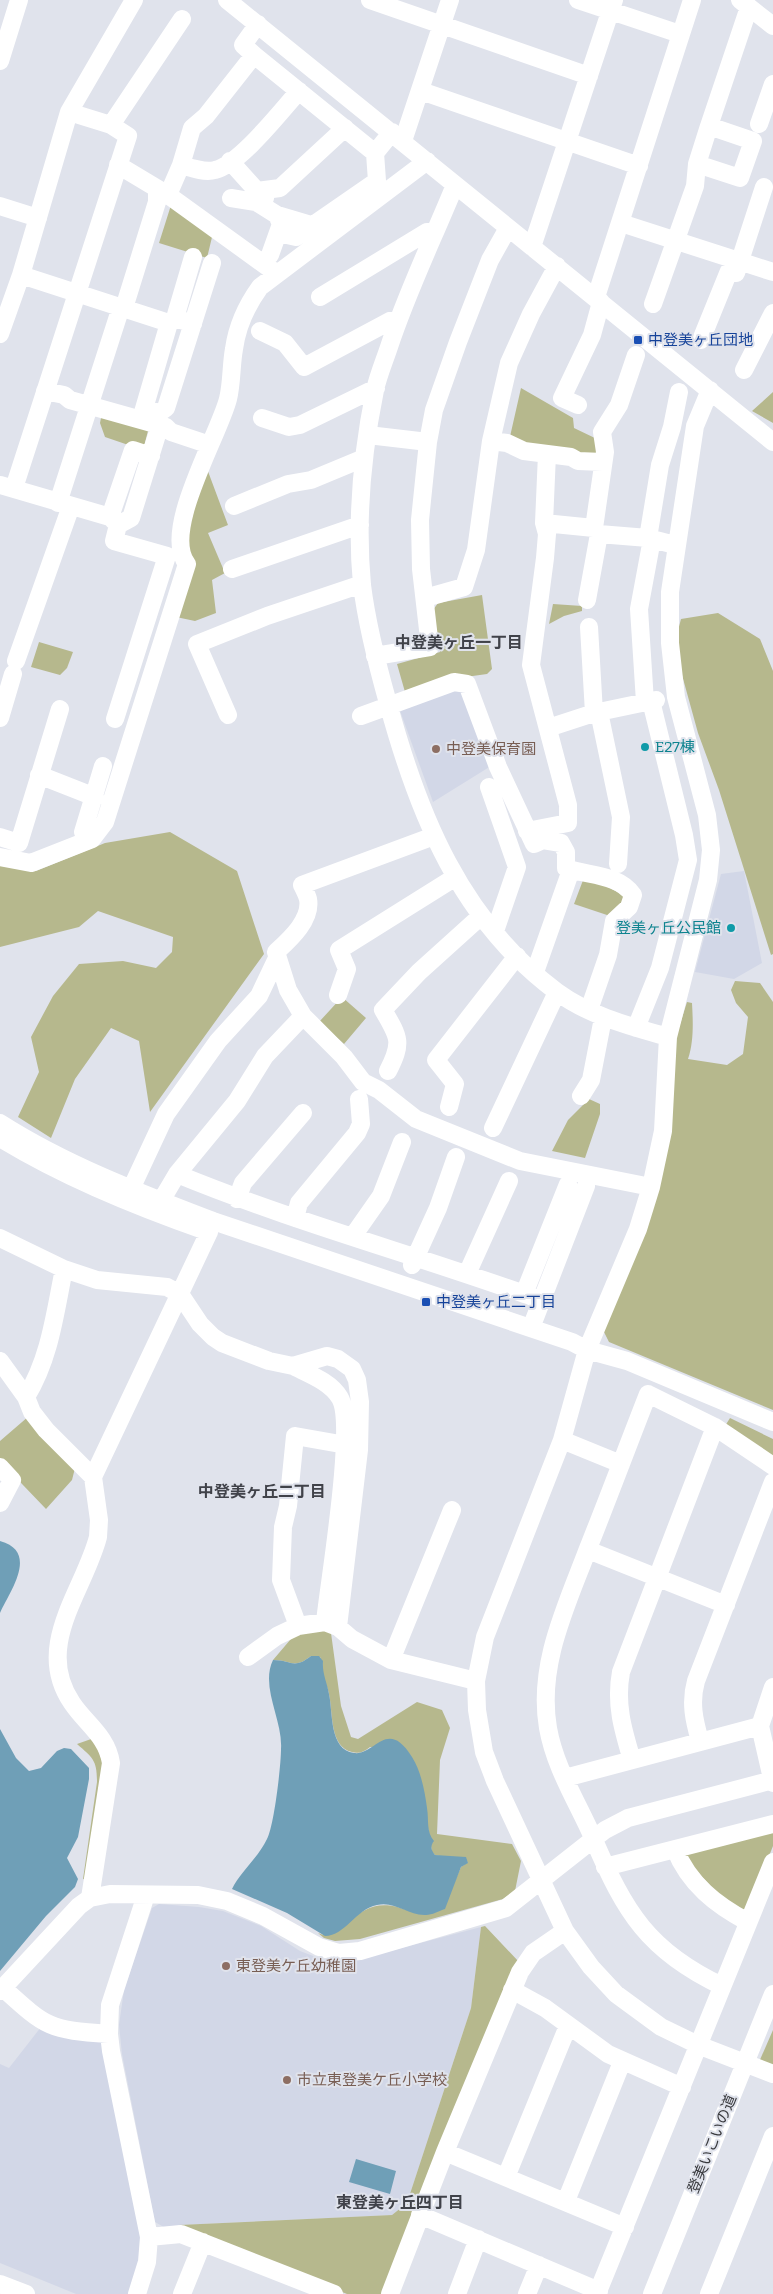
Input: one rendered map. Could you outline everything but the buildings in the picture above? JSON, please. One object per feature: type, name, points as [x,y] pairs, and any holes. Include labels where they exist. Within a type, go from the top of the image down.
[{"type":"street","points":[[0,61],[19,0]]},
{"type":"street","points":[[0,334],[38,218],[69,112],[134,0]]},
{"type":"street","points":[[227,0],[773,442]]},
{"type":"street","points":[[370,0],[589,76]]},
{"type":"street","points":[[375,153],[397,137],[421,91],[450,0]]},
{"type":"street","points":[[578,0],[612,6],[680,34]]},
{"type":"street","points":[[578,405],[562,398],[599,339],[599,300],[621,223],[692,0]]},
{"type":"street","points":[[653,304],[696,186],[697,164],[744,4],[773,26]]},
{"type":"street","points":[[532,248],[612,6]]},
{"type":"street","points":[[110,125],[176,23]]},
{"type":"street","points":[[258,24],[242,45],[375,153],[376,181],[296,237],[278,233]]},
{"type":"street","points":[[168,195],[181,165],[192,128],[206,116],[254,55]]},
{"type":"street","points":[[759,124],[773,84]]},
{"type":"street","points":[[181,165],[198,170],[215,171],[230,162],[245,149],[299,91]]},
{"type":"street","points":[[421,91],[639,166]]},
{"type":"street","points":[[69,112],[110,125],[128,136],[46,391],[7,487],[114,521],[131,518],[151,456],[163,426],[170,418],[166,408],[212,263]]},
{"type":"street","points":[[697,164],[740,178],[753,141],[709,126]]},
{"type":"street","points":[[243,200],[270,196],[345,128]]},
{"type":"street","points":[[0,857],[31,863],[92,839],[105,822],[187,564],[180,546],[187,500],[228,399],[234,347],[247,306],[260,286],[427,161]]},
{"type":"street","points":[[230,162],[257,191],[280,188]]},
{"type":"street","points":[[118,165],[168,195],[276,274]]},
{"type":"street","points":[[243,200],[244,176]]},
{"type":"street","points":[[455,185],[433,233],[398,320],[376,388],[364,458],[360,525],[362,584],[375,656],[403,759],[434,836],[454,878],[481,916],[516,956],[558,992],[596,1014],[668,1037]]},
{"type":"street","points":[[701,340],[729,271],[736,273],[764,188]]},
{"type":"street","points":[[0,718],[65,504],[90,406],[157,202],[157,192],[168,195]]},
{"type":"street","points":[[243,200],[277,215],[314,226]]},
{"type":"street","points":[[0,206],[38,218]]},
{"type":"street","points":[[270,255],[281,224],[277,215]]},
{"type":"street","points":[[621,223],[773,272]]},
{"type":"street","points":[[375,656],[430,647],[421,569],[420,520],[428,442],[434,410],[458,342],[490,260],[508,228]]},
{"type":"street","points":[[320,296],[427,232],[433,233]]},
{"type":"street","points":[[143,414],[193,256]]},
{"type":"street","points":[[425,598],[464,587],[476,550],[491,441],[509,363],[531,314],[557,266]]},
{"type":"street","points":[[20,275],[122,307],[193,324]]},
{"type":"street","points":[[744,370],[773,313]]},
{"type":"street","points":[[260,332],[285,343],[304,367],[390,321],[398,320]]},
{"type":"street","points":[[587,600],[597,531],[605,452],[602,432],[619,405],[636,355]]},
{"type":"street","points":[[262,418],[289,427],[300,425],[376,388]]},
{"type":"street","points":[[710,390],[695,426],[675,545],[670,592],[670,643],[676,697],[707,815],[711,850],[708,880],[668,1037],[663,1131],[651,1187],[638,1229],[587,1350],[562,1440],[485,1636],[476,1681],[480,1731],[484,1752],[495,1781],[565,1931],[591,1967],[616,1994],[655,2024],[698,2045],[773,2074]]},
{"type":"street","points":[[46,391],[90,406],[143,414],[158,413],[166,408]]},
{"type":"street","points":[[636,1028],[660,968],[669,923],[688,860],[684,835],[648,701],[639,610],[660,465],[672,428],[679,392]]},
{"type":"street","points":[[143,414],[171,432],[210,445]]},
{"type":"street","points":[[368,435],[428,442]]},
{"type":"street","points":[[491,441],[507,443],[524,451],[571,457],[578,461],[603,462]]},
{"type":"street","points":[[527,831],[568,823],[568,805],[531,665],[547,534],[544,523],[547,454]]},
{"type":"street","points":[[234,506],[288,484],[310,480],[364,458]]},
{"type":"street","points":[[114,521],[114,541],[167,556],[115,719]]},
{"type":"street","points":[[544,523],[650,538],[675,545]]},
{"type":"street","points":[[232,569],[360,525]]},
{"type":"street","points":[[228,715],[197,644],[267,616],[362,584]]},
{"type":"street","points":[[589,627],[597,712],[621,817],[618,864]]},
{"type":"street","points":[[362,716],[454,682],[468,684],[498,766],[534,844],[543,840],[561,843],[566,852],[566,868],[617,880],[627,886],[633,895],[629,908],[614,921],[596,1014],[604,1051],[592,1080],[581,1096]]},
{"type":"street","points":[[548,728],[597,712],[676,697]]},
{"type":"street","points":[[0,837],[19,843],[60,709]]},
{"type":"street","points":[[83,832],[104,766]]},
{"type":"street","points":[[39,775],[95,796]]},
{"type":"street","points":[[489,787],[517,867],[495,931]]},
{"type":"street","points":[[434,836],[302,885],[309,900],[308,910],[292,937],[276,952],[288,990],[303,1016],[344,1057],[363,1082],[379,1090],[416,1119],[520,1161],[651,1187]]},
{"type":"street","points":[[534,972],[571,870]]},
{"type":"street","points":[[338,995],[347,969],[339,950],[454,878]]},
{"type":"street","points":[[388,1071],[398,1052],[399,1039],[383,1010],[419,972],[481,916]]},
{"type":"street","points":[[449,1107],[455,1084],[436,1060],[516,956]]},
{"type":"street","points":[[131,1189],[166,1114],[218,1041],[259,996],[278,958]]},
{"type":"street","points":[[493,1128],[558,992]]},
{"type":"street","points":[[161,1201],[176,1174],[237,1101],[265,1056],[303,1016]]},
{"type":"street","points":[[295,1218],[299,1203],[356,1133],[361,1124],[359,1099]]},
{"type":"street","points":[[238,1199],[243,1183],[303,1113]]},
{"type":"street","points":[[0,1123],[59,1155],[131,1189],[212,1221],[531,1328],[587,1350],[627,1361],[753,1412],[773,1422]]},
{"type":"street","points":[[0,1138],[64,1173],[116,1197],[209,1232],[93,1477],[99,1520],[98,1537],[62,1624],[57,1656],[60,1676],[67,1695],[104,1741],[111,1763],[90,1898]]},
{"type":"street","points":[[353,1236],[380,1196],[402,1142]]},
{"type":"street","points":[[414,1261],[438,1208],[456,1157]]},
{"type":"street","points":[[176,1174],[238,1199],[353,1236],[414,1261],[466,1274],[541,1300]]},
{"type":"street","points":[[466,1274],[509,1181]]},
{"type":"street","points":[[524,1294],[577,1185],[531,1328]]},
{"type":"street","points":[[0,1238],[64,1269],[97,1280],[167,1287],[180,1294],[200,1324],[222,1343],[269,1361],[293,1366],[332,1388],[340,1398],[344,1408],[346,1445],[331,1624]]},
{"type":"street","points":[[26,1397],[38,1377],[47,1352],[64,1269]]},
{"type":"street","points":[[293,1366],[327,1356],[333,1357],[348,1364],[357,1380],[359,1450],[331,1624]]},
{"type":"street","points":[[0,1361],[26,1397],[32,1412],[46,1430],[93,1477]]},
{"type":"street","points":[[722,1986],[679,1962],[652,1940],[630,1913],[605,1867],[554,1753],[548,1728],[546,1680],[558,1628],[648,1394],[716,1427],[773,1466]]},
{"type":"street","points":[[632,1760],[620,1715],[619,1683],[624,1662],[716,1427]]},
{"type":"street","points":[[298,1626],[281,1580],[283,1527],[288,1506],[295,1436],[346,1445]]},
{"type":"street","points":[[562,1440],[621,1464]]},
{"type":"street","points":[[0,1467],[12,1480],[0,1503]]},
{"type":"street","points":[[700,1741],[693,1714],[694,1688],[773,1482]]},
{"type":"street","points":[[391,1660],[452,1510]]},
{"type":"street","points":[[588,1550],[726,1605]]},
{"type":"street","points":[[248,1657],[277,1636],[298,1626],[331,1624],[352,1639],[391,1660],[476,1681]]},
{"type":"street","points":[[109,2034],[69,2031],[52,2027],[37,2019],[2,1989],[64,1920],[90,1898],[110,1894],[198,1895],[227,1901],[262,1916],[319,1947],[339,1953],[369,1948],[506,1908],[542,1882],[593,1839],[613,1825],[636,1816],[773,1781],[760,1726],[773,1687]]},
{"type":"street","points":[[565,1778],[760,1726]]},
{"type":"street","points":[[605,1867],[773,1824]]},
{"type":"street","points":[[675,1849],[687,1872],[706,1894],[725,1909],[748,1922]]},
{"type":"street","points":[[420,2215],[598,2292],[773,1862]]},
{"type":"street","points":[[137,2294],[147,2262],[149,2236],[109,2034],[110,2005],[114,1987],[146,1895]]},
{"type":"street","points":[[390,2294],[445,2152],[512,1990],[528,1960],[540,1947],[565,1931]]},
{"type":"street","points":[[512,1990],[545,2008],[594,2046],[622,2062],[682,2087]]},
{"type":"street","name":"登美いこいの道","points":[[652,2294],[773,1994]]},
{"type":"street","points":[[506,2177],[568,2026]]},
{"type":"street","points":[[566,2201],[622,2062]]},
{"type":"street","points":[[709,2294],[773,2136]]},
{"type":"street","points":[[445,2152],[625,2227]]},
{"type":"street","points":[[149,2236],[181,2234],[334,2294]]},
{"type":"street","points":[[457,2294],[478,2239]]},
{"type":"street","points":[[182,2294],[203,2242]]},
{"type":"street","points":[[527,2294],[539,2265]]},
{"type":"street","points":[[0,2284],[26,2294]]},
{"type":"shaded area","points":[[454,688],[461,691],[491,766],[433,802],[399,708]]},
{"type":"shaded area","points":[[744,871],[762,963],[734,979],[695,972],[721,874]]},
{"type":"shaded area","name":"市立東登美ケ丘小学校","points":[[159,1904],[223,1911],[261,1926],[300,1951],[337,1965],[481,1927],[471,2008],[407,2203],[392,2215],[179,2225],[169,2230],[155,2222],[122,2054],[119,2025],[124,1990],[152,1908]]},
{"type":"shaded area","points":[[41,2027],[99,2039],[104,2044],[143,2245],[131,2294],[76,2294],[0,2263],[0,2064],[9,2068]]},
{"type":"green space","points":[[172,202],[213,233],[207,258],[159,243]]},
{"type":"green space","points":[[521,388],[573,418],[574,428],[599,440],[598,454],[569,453],[509,441]]},
{"type":"green space","points":[[773,392],[773,423],[752,411]]},
{"type":"green space","points":[[102,413],[149,427],[143,450],[105,437],[100,423]]},
{"type":"green space","points":[[206,466],[228,525],[208,533],[225,573],[212,580],[216,613],[195,621],[176,617],[184,547]]},
{"type":"green space","points":[[482,595],[492,669],[487,674],[451,679],[405,692],[397,664],[440,652],[433,610],[438,603]]},
{"type":"green space","points":[[553,604],[582,606],[582,611],[564,616],[549,624]]},
{"type":"green space","points":[[718,613],[760,639],[773,671],[773,954],[771,955],[719,790],[698,733],[674,646],[681,619]]},
{"type":"green space","points":[[39,642],[73,652],[67,668],[60,675],[31,667]]},
{"type":"green space","points":[[170,832],[237,871],[264,954],[150,1112],[139,1041],[111,1028],[75,1079],[51,1138],[18,1117],[39,1072],[31,1037],[53,996],[79,964],[123,961],[156,968],[172,952],[173,937],[98,911],[79,927],[0,947],[0,862],[36,871],[105,843]]},
{"type":"green space","points":[[585,875],[627,897],[610,916],[574,904]]},
{"type":"green space","points":[[735,981],[760,983],[773,1002],[773,1410],[609,1342],[603,1330],[630,1268],[676,1037],[687,1002],[692,1003],[693,1017],[692,1039],[688,1059],[727,1065],[743,1054],[748,1017],[736,1003],[731,990]]},
{"type":"green space","points":[[342,997],[366,1018],[344,1044],[319,1022]]},
{"type":"green space","points":[[589,1099],[600,1104],[600,1114],[585,1158],[552,1151],[568,1120]]},
{"type":"green space","points":[[29,1416],[75,1468],[72,1480],[46,1509],[0,1461],[0,1441]]},
{"type":"green space","points":[[730,1418],[773,1439],[773,1462],[725,1426]]},
{"type":"green space","points":[[322,1628],[331,1633],[341,1706],[351,1737],[358,1739],[417,1702],[442,1710],[450,1728],[440,1760],[437,1834],[512,1844],[521,1861],[515,1891],[503,1899],[360,1939],[335,1941],[324,1938],[318,1933],[328,1935],[336,1932],[363,1911],[376,1906],[390,1906],[409,1911],[454,1883],[461,1867],[468,1862],[435,1855],[432,1852],[419,1774],[408,1752],[370,1747],[355,1753],[345,1749],[339,1743],[333,1728],[329,1694],[322,1673],[320,1657],[311,1656],[300,1663],[273,1660],[296,1633]]},
{"type":"green space","points":[[94,1738],[104,1766],[87,1880],[83,1879],[97,1775],[93,1760],[77,1744]]},
{"type":"green space","points":[[773,1831],[773,1846],[748,1909],[740,1912],[728,1905],[685,1858],[687,1850]]},
{"type":"green space","points":[[485,1926],[519,1962],[384,2294],[347,2294],[179,2225],[392,2215],[407,2203],[471,2008],[481,1927]]},
{"type":"green space","points":[[773,2030],[773,2067],[759,2062]]},
{"type":"water","points":[[0,1541],[12,1546],[18,1554],[20,1563],[15,1584],[0,1613]]},
{"type":"water","points":[[311,1656],[319,1656],[323,1661],[334,1729],[340,1745],[354,1753],[361,1752],[388,1739],[395,1740],[403,1745],[412,1757],[422,1782],[428,1812],[429,1830],[434,1841],[432,1846],[435,1855],[466,1857],[468,1863],[461,1867],[445,1909],[431,1914],[420,1915],[390,1905],[377,1905],[370,1907],[339,1932],[325,1936],[287,1913],[232,1889],[267,1839],[275,1809],[281,1738],[270,1692],[270,1670],[273,1660],[300,1663]]},
{"type":"water","points":[[0,1729],[16,1758],[29,1771],[41,1768],[57,1751],[64,1748],[71,1749],[89,1768],[89,1779],[78,1837],[67,1858],[78,1879],[75,1887],[46,1916],[0,1971]]},
{"type":"water","points":[[356,2159],[396,2171],[390,2194],[349,2182]]},
{"type":"place","name":"中登美ヶ丘団地","points":[[638,340]]},
{"type":"place","name":"E27棟","points":[[645,747]]},
{"type":"place","name":"中登美保育園","points":[[436,749]]},
{"type":"place","name":"登美ヶ丘公民館","points":[[731,928]]},
{"type":"place","name":"中登美ヶ丘二丁目","points":[[426,1302]]},
{"type":"place","name":"東登美ケ丘幼稚園","points":[[226,1966]]},
{"type":"place","name":"市立東登美ケ丘小学校","points":[[287,2080]]},
{"type":"district","name":"中登美ヶ丘一丁目","points":[[459,642]]},
{"type":"district","name":"中登美ヶ丘二丁目","points":[[262,1491]]},
{"type":"district","name":"東登美ヶ丘四丁目","points":[[400,2202]]}]
